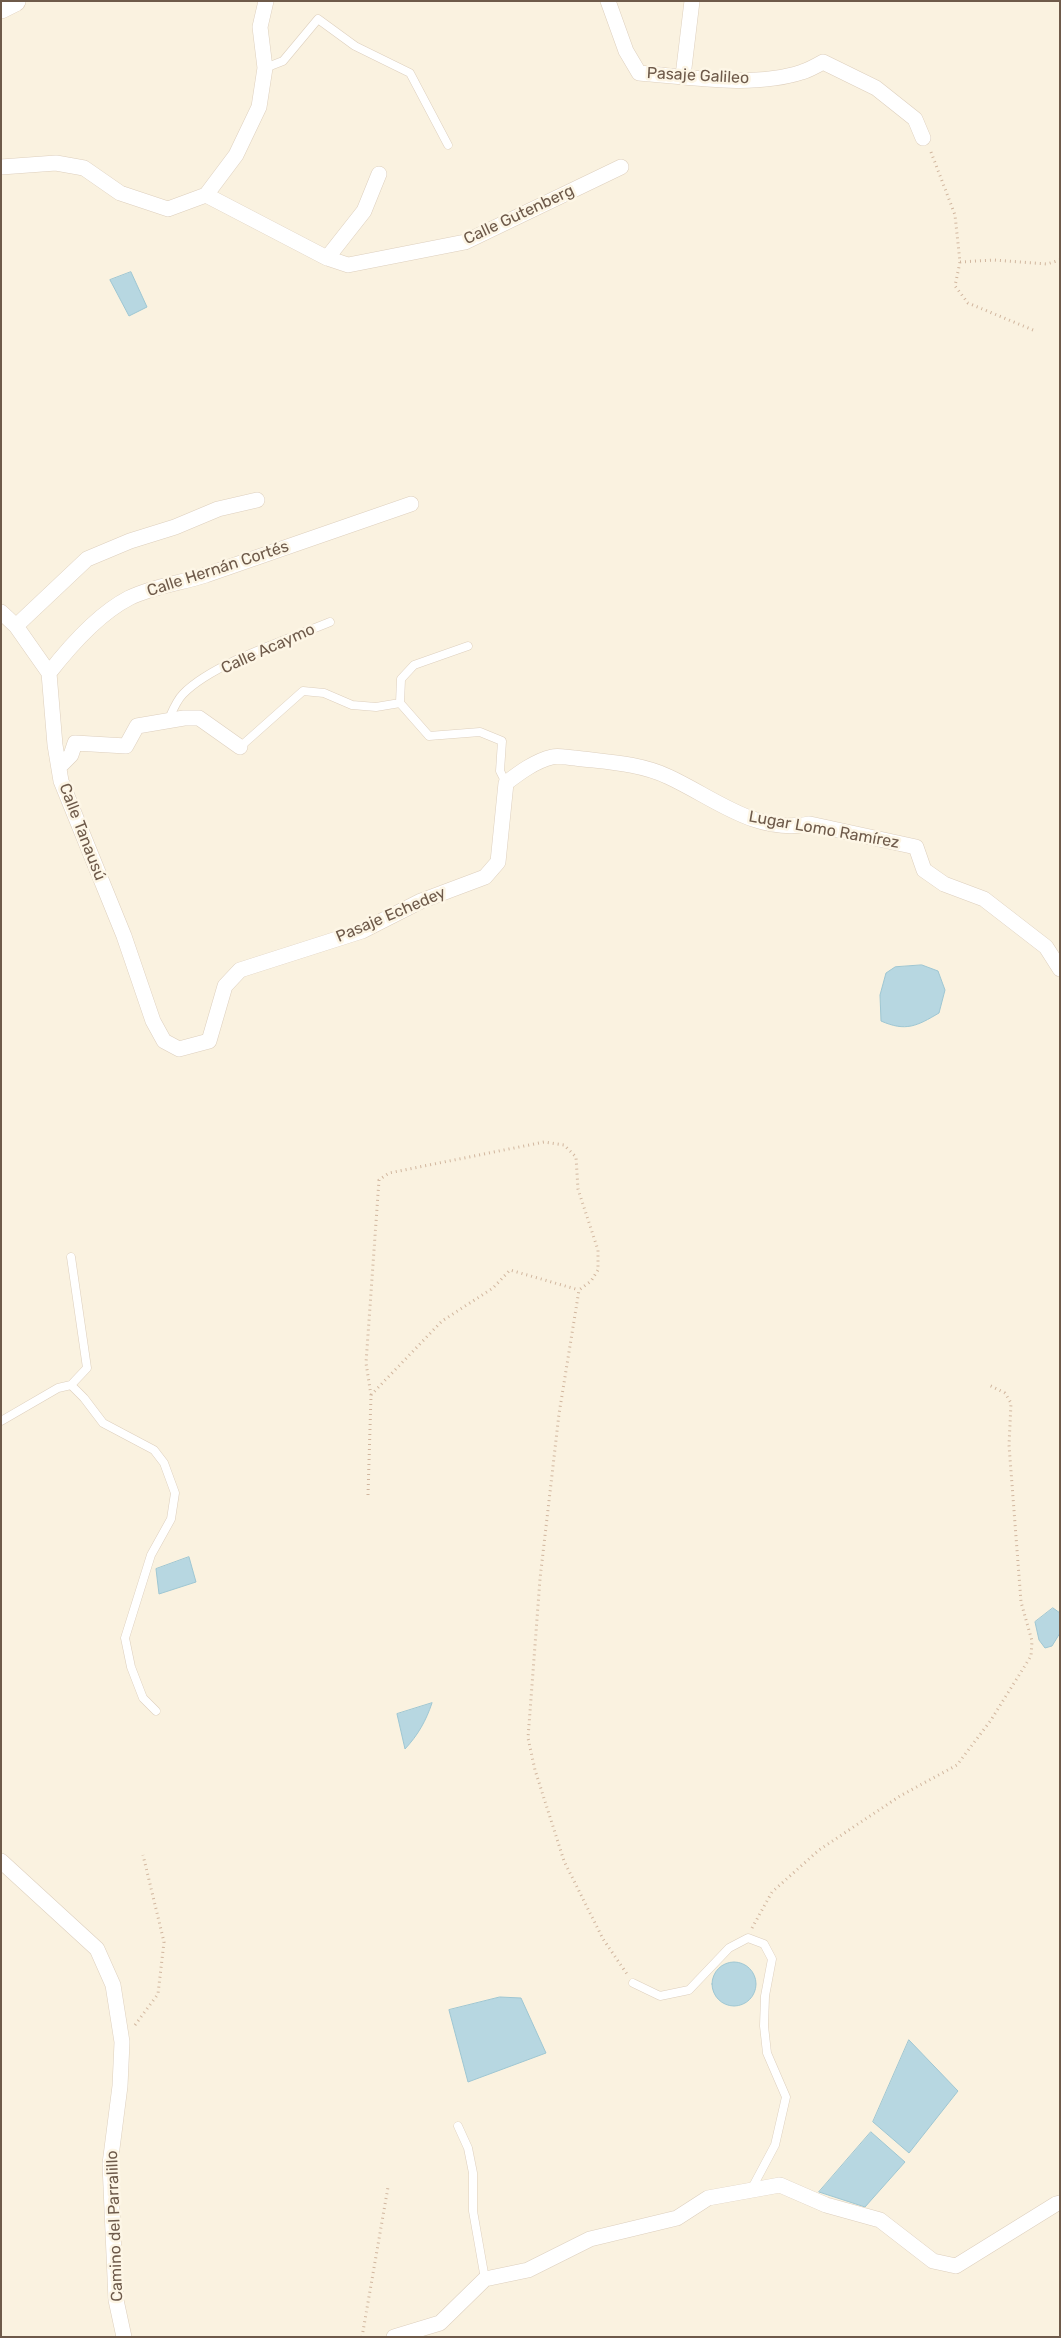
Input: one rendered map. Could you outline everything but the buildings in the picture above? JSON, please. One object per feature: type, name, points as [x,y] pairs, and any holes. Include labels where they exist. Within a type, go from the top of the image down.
[{"type":"main road","points":[[1,8],[15,1]]},
{"type":"street","points":[[1,167],[56,163],[84,168],[120,193],[168,209],[206,195],[236,156],[259,108],[265,68],[260,27],[266,1]]},
{"type":"street","name":"Pasaje Galileo","points":[[608,1],[626,51],[639,73],[729,81],[773,78],[801,72],[823,62],[876,88],[915,119],[924,138]]},
{"type":"street","points":[[683,76],[692,1]]},
{"type":"street","name":"Calle Gutenberg","points":[[327,258],[348,265],[465,242],[621,167]]},
{"type":"street","points":[[206,195],[327,258],[364,211],[379,174]]},
{"type":"street","points":[[16,626],[87,559],[130,541],[176,527],[218,509],[257,500]]},
{"type":"street","name":"Calle Hernán Cortés","points":[[49,673],[68,648],[96,622],[128,598],[195,578],[411,504]]},
{"type":"street","name":"Calle Tanausú","points":[[1,612],[16,626],[49,673],[61,781],[124,936],[153,1021],[164,1041],[179,1049],[209,1041],[225,986],[240,970]]},
{"type":"street","points":[[59,767],[70,755],[75,743],[126,746],[137,726],[168,721],[199,718],[240,747]]},
{"type":"street","name":"Lugar Lomo Ramírez","points":[[506,783],[524,769],[553,756],[623,763],[668,776],[700,795],[752,820],[794,827],[810,824],[916,847],[924,870],[944,884],[984,898],[1046,947],[1060,969]]},
{"type":"street","name":"Pasaje Echedey","points":[[240,970],[362,932],[421,901],[485,877],[498,862],[506,783]]},
{"type":"street","name":"Camino del Parralillo","points":[[1,1861],[97,1949],[113,1984],[122,2042],[120,2086],[110,2164],[116,2300],[124,2337]]},
{"type":"street","points":[[394,2337],[440,2323],[485,2279],[528,2270],[590,2239],[677,2218],[708,2198],[780,2185],[826,2205],[880,2220],[933,2261],[956,2266],[1060,2203]]},
{"type":"lane","points":[[265,68],[283,61],[318,19],[355,46],[410,73],[448,145]]},
{"type":"lane","name":"Calle Acaymo","points":[[168,721],[181,696],[193,685],[241,658],[330,622]]},
{"type":"lane","points":[[468,646],[414,665],[401,679],[400,703],[429,736],[480,732],[502,741],[500,771],[506,783]]},
{"type":"lane","points":[[240,747],[303,691],[324,693],[352,705],[376,707],[400,703]]},
{"type":"lane","points":[[1,1421],[58,1388],[71,1385],[87,1368],[71,1257]]},
{"type":"lane","points":[[71,1385],[84,1398],[103,1423],[154,1450],[164,1463],[175,1492],[171,1519],[152,1555],[125,1638],[131,1667],[143,1698],[156,1711]]},
{"type":"lane","points":[[633,1983],[660,1996],[689,1990],[729,1948],[748,1938],[764,1944],[772,1959],[766,1996],[764,2026],[767,2053],[786,2097],[775,2145],[751,2190]]},
{"type":"lane","points":[[458,2126],[468,2148],[473,2173],[473,2211],[485,2279]]},
{"type":"path","points":[[924,138],[934,158],[955,215],[960,262],[955,286],[968,303],[1033,330]]},
{"type":"path","points":[[960,262],[994,260],[1047,264],[1060,260]]},
{"type":"path","points":[[368,1495],[371,1395],[366,1362],[379,1180],[389,1173],[544,1142],[564,1145],[576,1157],[578,1188],[598,1250],[598,1270],[591,1281],[579,1290],[559,1414],[540,1579],[528,1738],[535,1770],[564,1861],[603,1939],[633,1983]]},
{"type":"path","points":[[371,1395],[442,1320],[493,1288],[510,1270],[579,1290]]},
{"type":"path","points":[[748,1938],[757,1916],[772,1892],[819,1850],[900,1796],[957,1765],[991,1720],[1031,1656],[1032,1641],[1021,1602],[1009,1445],[1012,1402],[1004,1393],[989,1385]]},
{"type":"path","points":[[122,2042],[158,1994],[161,1980],[164,1942],[144,1855]]},
{"type":"path","points":[[362,2337],[388,2187]]},
{"type":"water","points":[[131,272],[147,307],[129,316],[110,280]]},
{"type":"water","points":[[922,965],[938,971],[945,990],[939,1013],[918,1024],[905,1027],[881,1021],[880,995],[886,973],[895,967]]},
{"type":"water","points":[[189,1557],[196,1582],[159,1594],[156,1569]]},
{"type":"water","points":[[1053,1608],[1060,1613],[1060,1633],[1052,1646],[1045,1648],[1039,1640],[1035,1622]]},
{"type":"water","points":[[432,1703],[421,1728],[405,1749],[397,1714]]},
{"type":"water","points":[[734,1962],[746,1966],[752,1972],[756,1984],[752,1996],[746,2002],[734,2006],[722,2002],[716,1996],[712,1984],[716,1972],[722,1966]]},
{"type":"water","points":[[500,1997],[521,1998],[546,2053],[468,2082],[449,2010]]},
{"type":"water","points":[[909,2040],[958,2091],[909,2153],[873,2122]]},
{"type":"water","points":[[871,2132],[905,2162],[865,2207],[819,2192]]}]
